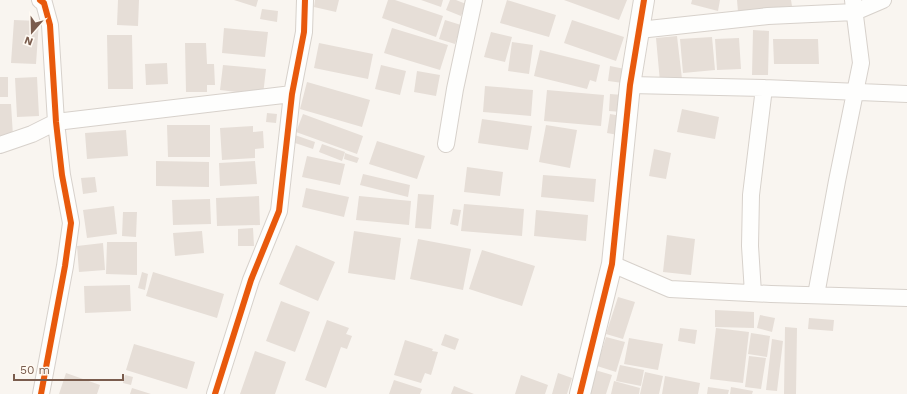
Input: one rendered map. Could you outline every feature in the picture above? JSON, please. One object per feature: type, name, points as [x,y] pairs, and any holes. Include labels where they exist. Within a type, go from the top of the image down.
[{"type":"street","points":[[215,394],[251,280],[279,211],[292,94],[304,32],[305,0]]},
{"type":"street","points":[[446,144],[455,89],[474,0]]},
{"type":"street","points":[[580,394],[612,264],[630,85],[644,0]]},
{"type":"street","points":[[639,30],[854,6],[883,0]]},
{"type":"street","points":[[41,394],[65,266],[71,223],[62,175],[56,122],[50,25],[44,1]]},
{"type":"street","points":[[816,295],[836,181],[861,63],[854,6]]},
{"type":"street","points":[[630,85],[764,88],[907,94]]},
{"type":"street","points":[[753,293],[750,246],[751,195],[764,88]]},
{"type":"street","points":[[0,144],[32,134],[56,122],[292,94]]},
{"type":"street","points":[[612,264],[670,289],[907,298]]},
{"type":"building","points":[[118,0],[139,0],[138,26],[117,25]]},
{"type":"building","points":[[234,0],[258,0],[256,7]]},
{"type":"building","points":[[315,0],[339,0],[336,12],[314,7]]},
{"type":"building","points":[[388,0],[395,0],[443,16],[436,37],[382,18]]},
{"type":"building","points":[[421,0],[443,0],[441,7]]},
{"type":"building","points":[[450,0],[456,0],[466,4],[461,16],[446,10]]},
{"type":"building","points":[[507,0],[556,15],[549,37],[500,23]]},
{"type":"building","points":[[564,0],[627,0],[619,20]]},
{"type":"building","points":[[692,0],[720,0],[718,11],[691,4]]},
{"type":"building","points":[[737,0],[791,0],[792,6],[738,12]]},
{"type":"building","points":[[262,9],[278,11],[277,22],[260,19]]},
{"type":"building","points":[[14,20],[39,21],[36,64],[11,63]]},
{"type":"building","points":[[445,20],[461,25],[455,44],[439,39]]},
{"type":"building","points":[[572,20],[624,37],[616,61],[564,43]]},
{"type":"building","points":[[224,28],[268,32],[265,57],[222,53]]},
{"type":"building","points":[[392,28],[448,45],[440,70],[384,53]]},
{"type":"building","points":[[753,30],[769,31],[768,75],[752,75]]},
{"type":"building","points":[[491,32],[512,37],[505,62],[484,57]]},
{"type":"building","points":[[107,35],[132,35],[133,89],[108,89]]},
{"type":"building","points":[[677,36],[682,79],[660,82],[656,38]]},
{"type":"building","points":[[712,37],[715,70],[683,73],[680,39]]},
{"type":"building","points":[[739,38],[741,69],[717,70],[715,39]]},
{"type":"building","points":[[773,39],[818,39],[819,64],[774,64]]},
{"type":"building","points":[[512,42],[533,45],[529,74],[508,71]]},
{"type":"building","points":[[185,43],[206,43],[207,64],[214,64],[215,85],[207,85],[207,92],[186,92]]},
{"type":"building","points":[[319,43],[373,54],[368,79],[314,68]]},
{"type":"building","points":[[540,50],[600,65],[596,82],[590,80],[587,89],[534,76]]},
{"type":"building","points":[[167,63],[168,84],[146,85],[145,64]]},
{"type":"building","points":[[223,65],[266,69],[263,95],[220,90]]},
{"type":"building","points":[[381,65],[406,71],[400,95],[375,89]]},
{"type":"building","points":[[610,66],[625,69],[623,83],[608,81]]},
{"type":"building","points":[[417,71],[440,75],[436,96],[414,92]]},
{"type":"building","points":[[0,77],[8,77],[8,97],[0,97]]},
{"type":"building","points":[[37,77],[39,116],[17,117],[15,78]]},
{"type":"building","points":[[307,82],[370,100],[362,127],[300,109]]},
{"type":"building","points":[[485,86],[533,90],[531,116],[483,112]]},
{"type":"building","points":[[547,90],[604,95],[601,126],[544,121]]},
{"type":"building","points":[[610,94],[623,95],[621,112],[609,111]]},
{"type":"building","points":[[0,104],[11,104],[13,136],[0,137]]},
{"type":"building","points":[[682,109],[719,117],[715,139],[677,132]]},
{"type":"building","points":[[267,113],[277,114],[276,123],[266,122]]},
{"type":"building","points":[[303,114],[363,136],[357,154],[296,132]]},
{"type":"building","points":[[610,114],[621,116],[618,135],[607,133]]},
{"type":"building","points":[[482,119],[532,126],[528,150],[478,143]]},
{"type":"building","points":[[167,125],[210,125],[210,157],[168,157]]},
{"type":"building","points":[[546,125],[577,130],[570,168],[539,162]]},
{"type":"building","points":[[253,126],[253,132],[263,131],[264,148],[255,149],[255,158],[222,160],[220,128]]},
{"type":"building","points":[[126,130],[128,156],[87,159],[85,133]]},
{"type":"building","points":[[292,134],[315,142],[313,149],[289,141]]},
{"type":"building","points":[[377,141],[425,156],[417,179],[369,164]]},
{"type":"building","points":[[322,144],[345,152],[342,161],[319,152]]},
{"type":"building","points":[[654,149],[671,153],[666,179],[649,176]]},
{"type":"building","points":[[345,153],[359,158],[357,163],[344,159]]},
{"type":"building","points":[[307,156],[345,164],[340,185],[302,177]]},
{"type":"building","points":[[156,161],[209,162],[209,187],[156,186]]},
{"type":"building","points":[[255,161],[257,184],[220,186],[219,163]]},
{"type":"building","points":[[467,167],[503,172],[500,196],[464,192]]},
{"type":"building","points":[[363,174],[410,185],[408,197],[360,185]]},
{"type":"building","points":[[543,175],[596,179],[594,202],[541,197]]},
{"type":"building","points":[[95,177],[97,192],[83,194],[81,178]]},
{"type":"building","points":[[306,188],[349,197],[344,217],[302,207]]},
{"type":"building","points":[[418,194],[434,195],[431,229],[415,228]]},
{"type":"building","points":[[259,196],[260,225],[217,226],[216,198]]},
{"type":"building","points":[[359,196],[411,201],[409,225],[356,220]]},
{"type":"building","points":[[210,199],[211,224],[173,225],[172,200]]},
{"type":"building","points":[[464,204],[524,209],[522,236],[461,231]]},
{"type":"building","points":[[114,206],[117,234],[87,238],[83,210]]},
{"type":"building","points":[[453,209],[461,210],[458,226],[450,224]]},
{"type":"building","points":[[536,210],[588,215],[586,241],[534,236]]},
{"type":"building","points":[[123,212],[137,212],[136,237],[122,236]]},
{"type":"building","points":[[253,228],[254,246],[238,246],[238,229]]},
{"type":"building","points":[[202,231],[204,253],[175,256],[173,233]]},
{"type":"building","points":[[354,231],[401,238],[395,280],[348,273]]},
{"type":"building","points":[[667,235],[695,239],[691,275],[663,272]]},
{"type":"building","points":[[418,239],[471,249],[463,290],[410,279]]},
{"type":"building","points":[[107,242],[137,242],[137,275],[106,274]]},
{"type":"building","points":[[103,243],[105,270],[79,272],[77,246]]},
{"type":"building","points":[[296,245],[335,262],[318,301],[279,284]]},
{"type":"building","points":[[482,250],[535,266],[522,306],[469,289]]},
{"type":"building","points":[[142,272],[148,274],[145,290],[138,288]]},
{"type":"building","points":[[153,272],[224,294],[217,318],[146,296]]},
{"type":"building","points":[[130,285],[131,311],[85,313],[84,286]]},
{"type":"building","points":[[618,297],[635,302],[623,339],[606,334]]},
{"type":"building","points":[[281,301],[310,312],[295,352],[266,341]]},
{"type":"building","points":[[715,310],[754,312],[754,328],[715,327]]},
{"type":"building","points":[[760,315],[775,318],[772,332],[757,328]]},
{"type":"building","points":[[809,318],[834,320],[833,331],[808,329]]},
{"type":"building","points":[[327,320],[349,328],[346,334],[352,336],[347,349],[341,347],[326,388],[305,380]]},
{"type":"building","points":[[785,327],[797,328],[796,394],[784,394]]},
{"type":"building","points":[[680,328],[697,330],[695,344],[678,341]]},
{"type":"building","points":[[716,328],[749,332],[743,383],[710,379]]},
{"type":"building","points":[[751,333],[770,336],[767,357],[748,354]]},
{"type":"building","points":[[445,334],[459,339],[455,350],[441,345]]},
{"type":"building","points":[[606,337],[625,342],[616,372],[597,366]]},
{"type":"building","points":[[629,338],[663,344],[658,370],[624,364]]},
{"type":"building","points":[[772,339],[783,341],[777,391],[766,390]]},
{"type":"building","points":[[405,340],[438,352],[431,375],[425,373],[421,383],[394,375]]},
{"type":"building","points":[[134,344],[195,362],[187,389],[126,370]]},
{"type":"building","points":[[255,351],[286,362],[275,394],[240,394]]},
{"type":"building","points":[[749,356],[766,358],[761,389],[745,387]]},
{"type":"building","points":[[620,365],[644,370],[641,386],[616,381]]},
{"type":"building","points":[[595,370],[612,375],[606,394],[589,394]]},
{"type":"building","points":[[645,372],[663,376],[659,394],[640,394]]},
{"type":"building","points":[[66,373],[100,385],[97,394],[59,394]]},
{"type":"building","points":[[558,373],[572,378],[567,394],[552,394]]},
{"type":"building","points":[[125,375],[133,377],[131,385],[123,383]]},
{"type":"building","points":[[521,375],[548,385],[545,394],[515,394]]},
{"type":"building","points":[[665,376],[700,383],[698,394],[662,394]]},
{"type":"building","points":[[394,380],[422,389],[420,394],[389,394]]},
{"type":"building","points":[[614,381],[640,388],[639,394],[611,394]]},
{"type":"building","points":[[454,386],[474,394],[451,394]]},
{"type":"building","points":[[708,387],[729,390],[728,394],[707,394]]},
{"type":"building","points":[[731,387],[753,391],[752,394],[730,394]]},
{"type":"building","points":[[132,388],[151,394],[130,394]]},
{"type":"cycle path","points":[[40,0],[44,3],[50,25],[56,122],[62,175],[71,223],[65,266],[41,394]]},
{"type":"cycle path","points":[[215,394],[251,280],[279,211],[292,94],[304,32],[305,0]]},
{"type":"cycle path","points":[[580,394],[612,264],[630,85],[644,0]]}]
